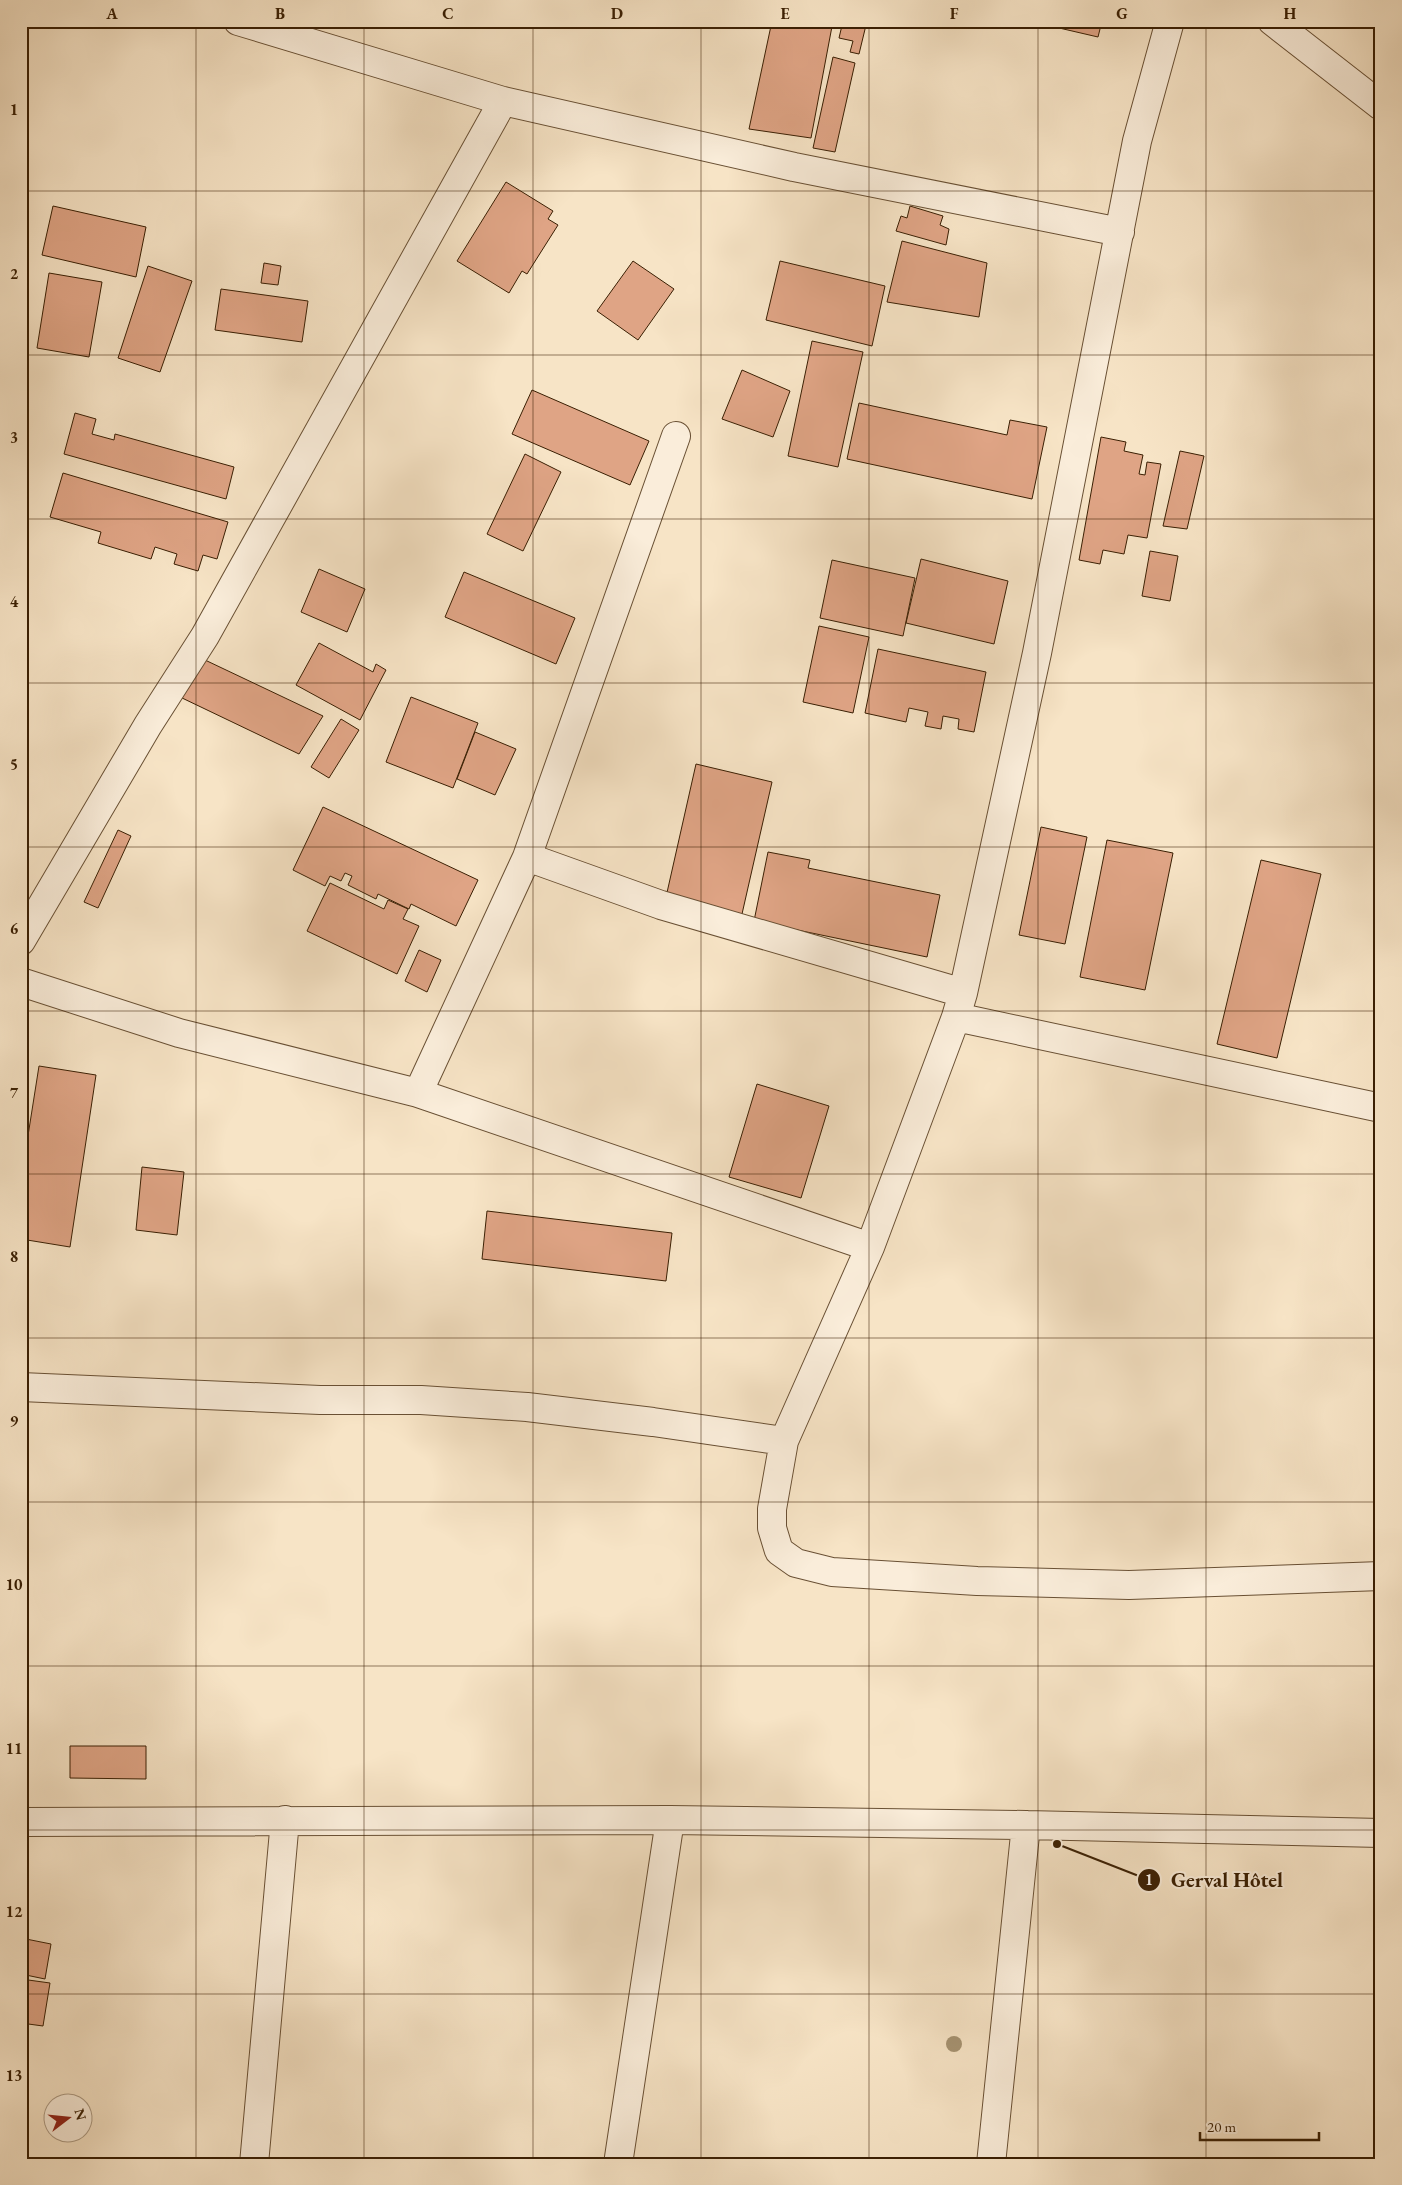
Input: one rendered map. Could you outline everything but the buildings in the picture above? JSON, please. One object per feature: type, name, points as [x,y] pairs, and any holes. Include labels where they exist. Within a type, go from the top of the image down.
[{"type":"street","points":[[238,21],[503,101],[794,166],[1120,232]]},
{"type":"street","points":[[1170,21],[1138,141],[1035,663],[959,1005],[870,1247],[784,1441],[772,1509],[772,1528],[778,1551],[796,1563],[832,1572],[977,1581],[1129,1585],[1381,1576]]},
{"type":"street","points":[[1272,21],[1381,106]]},
{"type":"street","points":[[21,941],[148,725],[205,636],[503,101]]},
{"type":"street","points":[[418,1093],[527,857],[676,436]]},
{"type":"street","points":[[527,857],[661,906],[959,1005],[1381,1108]]},
{"type":"street","points":[[21,982],[179,1033],[418,1093],[870,1247]]},
{"type":"street","points":[[21,1387],[320,1400],[421,1400],[527,1407],[653,1422],[784,1441]]},
{"type":"street","points":[[254,2164],[285,1820]]},
{"type":"street","points":[[618,2164],[670,1820]]},
{"type":"street","points":[[21,1822],[670,1820],[1026,1825],[1381,1833]]},
{"type":"street","points":[[991,2164],[1026,1825]]},
{"type":"place","name":"Gerval Hôtel","points":[[1057,1844]]}]
